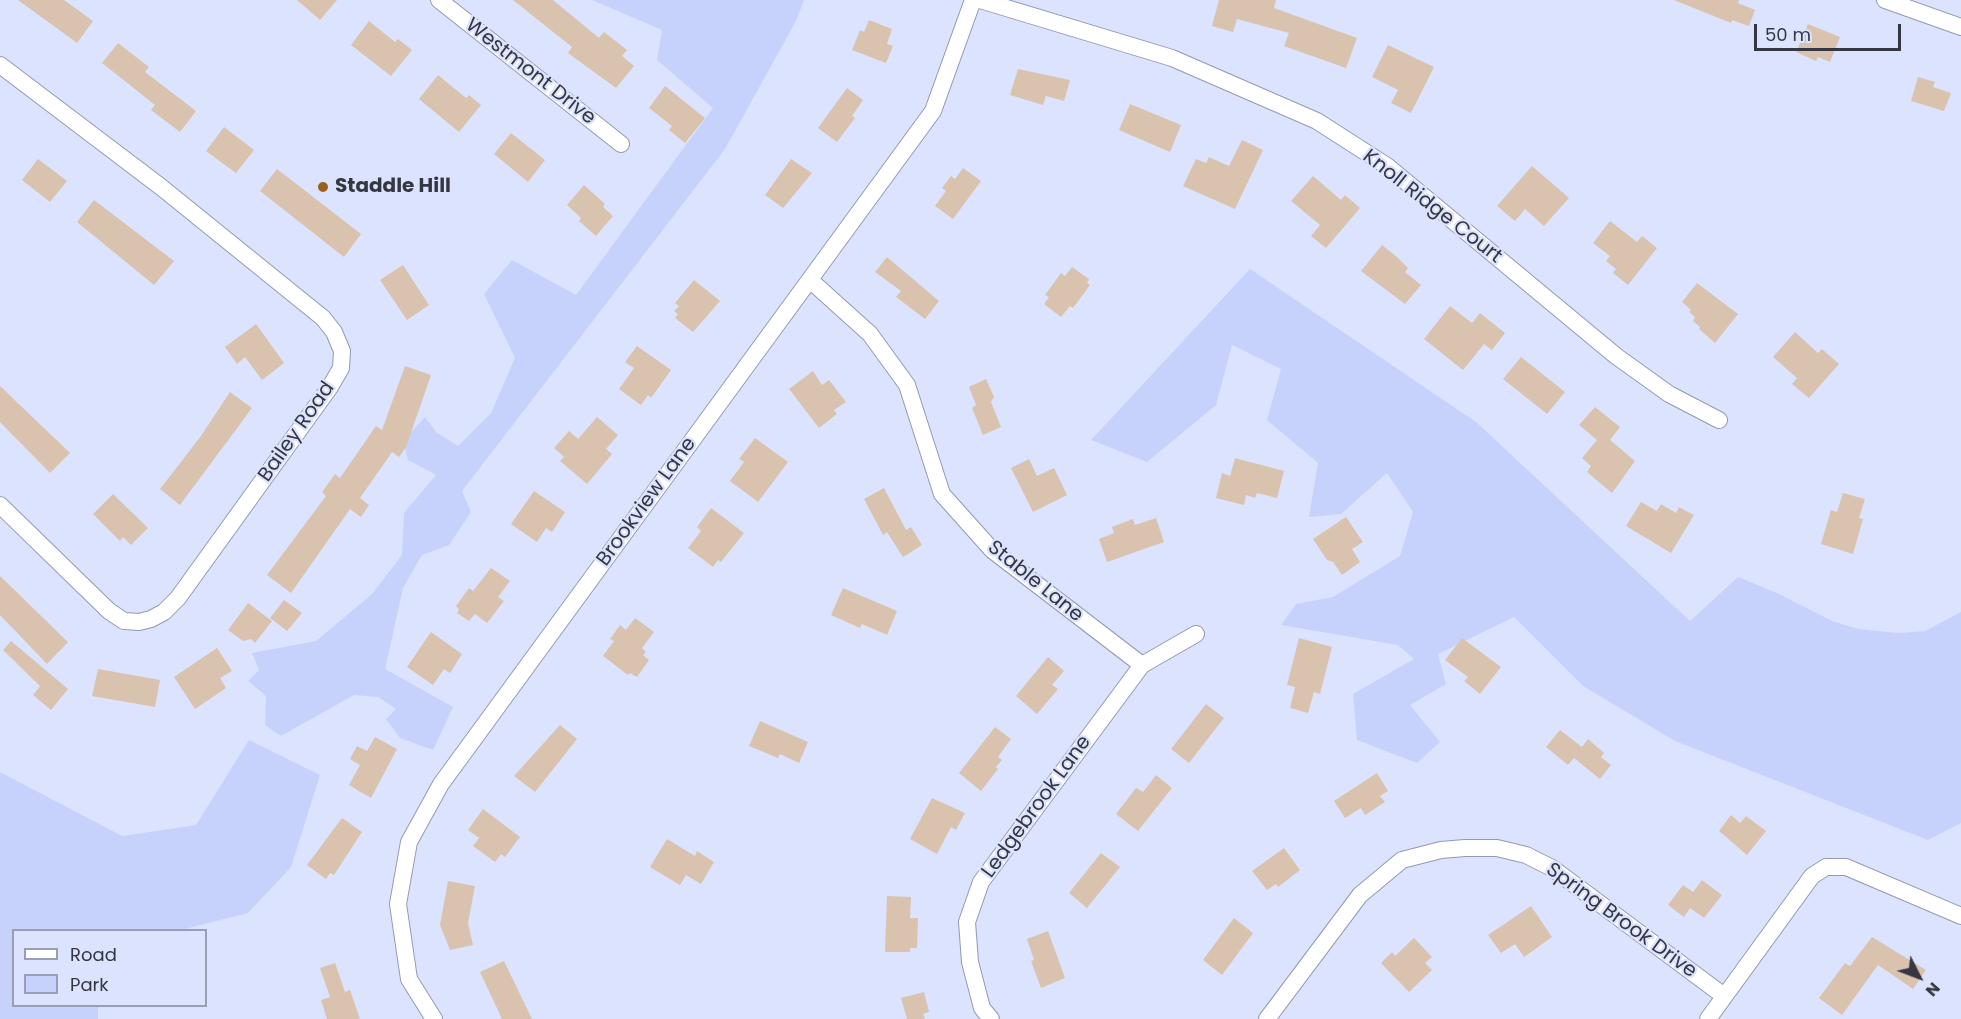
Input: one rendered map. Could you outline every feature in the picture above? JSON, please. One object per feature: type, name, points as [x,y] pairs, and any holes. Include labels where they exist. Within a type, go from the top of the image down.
[{"type":"street","name":"Westmont Drive","points":[[439,0],[621,144]]},
{"type":"street","name":"Brookview Lane","points":[[434,1019],[409,979],[398,904],[409,842],[441,784],[933,111],[973,0]]},
{"type":"street","name":"Knoll Ridge Court","points":[[980,0],[1172,58],[1317,121],[1387,166],[1625,363],[1669,394],[1719,420]]},
{"type":"street","points":[[1885,0],[1961,27]]},
{"type":"street","name":"Bailey Road","points":[[0,65],[161,187],[322,318],[334,332],[342,351],[341,368],[330,387],[178,598],[151,619],[139,622],[124,621],[109,611],[0,505]]},
{"type":"street","name":"Stable Lane","points":[[810,280],[870,334],[906,385],[942,494],[992,550],[1142,665]]},
{"type":"street","name":"Ledgebrook Lane","points":[[992,1019],[982,1008],[970,962],[968,922],[981,882],[1142,665],[1196,634]]},
{"type":"street","name":"Spring Brook Drive","points":[[1267,1019],[1360,895],[1402,860],[1441,850],[1465,848],[1506,850],[1526,855],[1552,868],[1724,996]]},
{"type":"street","points":[[1708,1019],[1812,876],[1826,867],[1846,867],[1961,916]]},
{"type":"green space","points":[[592,0],[804,0],[796,21],[725,149],[462,491],[471,512],[449,545],[422,555],[403,588],[385,669],[453,707],[433,750],[400,738],[386,719],[396,709],[378,697],[354,695],[281,736],[265,725],[266,696],[248,681],[259,670],[252,653],[316,641],[372,594],[402,555],[404,513],[436,475],[408,460],[403,441],[425,417],[437,433],[458,446],[491,413],[515,358],[484,294],[512,260],[576,295],[713,108],[657,60],[662,30]]},
{"type":"green space","points":[[1250,269],[1476,422],[1690,621],[1738,577],[1777,593],[1832,621],[1858,629],[1899,633],[1925,631],[1961,612],[1961,823],[1928,840],[1675,741],[1583,686],[1514,617],[1438,654],[1446,684],[1410,705],[1440,742],[1417,763],[1357,740],[1353,694],[1414,659],[1398,645],[1281,625],[1296,604],[1333,597],[1400,556],[1413,512],[1387,473],[1341,514],[1309,517],[1318,463],[1267,420],[1281,369],[1232,345],[1216,405],[1147,462],[1091,440]]},
{"type":"green space","points":[[249,740],[320,775],[291,867],[248,913],[185,929],[12,929],[12,1007],[98,1007],[98,1019],[0,1019],[0,772],[122,836],[196,825]]},
{"type":"building","points":[[18,0],[64,0],[93,21],[77,43]]},
{"type":"building","points":[[297,0],[337,0],[320,20]]},
{"type":"building","points":[[513,0],[553,0],[599,38],[604,32],[627,50],[622,56],[634,66],[616,88],[568,53],[572,47]]},
{"type":"building","points":[[1219,0],[1276,0],[1274,8],[1357,38],[1346,68],[1284,46],[1289,33],[1237,19],[1233,32],[1212,26]]},
{"type":"building","points":[[1674,0],[1739,0],[1738,3],[1755,10],[1749,26],[1732,20],[1731,23]]},
{"type":"building","points":[[869,20],[892,29],[887,44],[893,46],[886,63],[852,50],[860,30],[864,32]]},
{"type":"building","points":[[369,21],[395,42],[398,39],[412,50],[391,76],[351,45]]},
{"type":"building","points":[[1808,24],[1840,37],[1830,62],[1818,57],[1816,61],[1796,52]]},
{"type":"building","points":[[118,43],[149,67],[145,72],[196,111],[180,132],[151,110],[155,105],[102,63]]},
{"type":"building","points":[[1388,45],[1434,67],[1411,113],[1391,103],[1398,90],[1372,77]]},
{"type":"building","points":[[1018,69],[1070,80],[1064,101],[1046,96],[1043,105],[1010,95]]},
{"type":"building","points":[[438,75],[466,98],[469,95],[481,105],[459,132],[419,99]]},
{"type":"building","points":[[1918,77],[1935,82],[1933,87],[1951,93],[1944,111],[1911,101]]},
{"type":"building","points":[[665,86],[705,118],[685,143],[669,130],[672,126],[649,108]]},
{"type":"building","points":[[847,88],[863,100],[852,116],[855,118],[837,142],[818,128]]},
{"type":"building","points":[[1130,104],[1181,125],[1170,152],[1119,130]]},
{"type":"building","points":[[224,127],[254,150],[236,173],[206,151]]},
{"type":"building","points":[[511,133],[545,160],[528,182],[494,154]]},
{"type":"building","points":[[1242,140],[1263,150],[1235,209],[1183,186],[1196,159],[1206,163],[1209,157],[1229,166]]},
{"type":"building","points":[[38,159],[67,181],[50,202],[22,180]]},
{"type":"building","points":[[791,159],[812,173],[783,208],[765,195]]},
{"type":"building","points":[[1532,166],[1569,198],[1544,226],[1525,209],[1515,221],[1497,206]]},
{"type":"building","points":[[963,168],[981,181],[953,219],[935,206],[946,191],[942,188],[951,176],[955,179]]},
{"type":"building","points":[[277,169],[361,234],[344,257],[260,191]]},
{"type":"building","points":[[1313,176],[1341,200],[1345,195],[1360,208],[1326,248],[1311,236],[1320,225],[1291,201]]},
{"type":"building","points":[[584,185],[605,204],[603,207],[613,216],[596,236],[579,221],[581,218],[567,205]]},
{"type":"building","points":[[94,200],[174,261],[154,285],[77,222]]},
{"type":"building","points":[[1610,221],[1637,242],[1642,236],[1657,248],[1628,285],[1613,273],[1616,269],[1606,261],[1610,256],[1593,243]]},
{"type":"building","points":[[1382,245],[1408,268],[1405,272],[1421,285],[1405,304],[1361,271]]},
{"type":"building","points":[[887,257],[939,301],[925,319],[896,297],[901,291],[875,272]]},
{"type":"building","points":[[403,265],[429,305],[407,320],[380,280]]},
{"type":"building","points":[[1072,267],[1089,279],[1087,283],[1090,285],[1073,308],[1070,306],[1061,317],[1044,304],[1049,297],[1045,295],[1061,273],[1065,276]]},
{"type":"building","points":[[694,280],[720,301],[693,332],[675,318],[678,314],[674,311],[679,306],[675,303]]},
{"type":"building","points":[[1697,283],[1738,314],[1715,343],[1699,329],[1700,327],[1693,321],[1695,317],[1689,312],[1691,310],[1682,302]]},
{"type":"building","points":[[1450,306],[1472,323],[1480,313],[1505,333],[1492,350],[1484,344],[1463,370],[1424,339]]},
{"type":"building","points":[[256,324],[284,363],[262,380],[245,357],[237,364],[225,347]]},
{"type":"building","points":[[1795,332],[1818,353],[1822,349],[1839,364],[1809,398],[1792,384],[1797,378],[1773,357]]},
{"type":"building","points":[[637,346],[671,370],[651,398],[648,395],[641,405],[619,389],[634,368],[625,362]]},
{"type":"building","points":[[1521,357],[1565,392],[1547,414],[1503,379]]},
{"type":"building","points":[[405,366],[431,375],[406,447],[399,457],[392,452],[360,498],[369,505],[361,517],[350,509],[291,593],[267,575],[326,496],[322,492],[335,474],[340,478],[376,426],[382,430]]},
{"type":"building","points":[[813,371],[822,385],[829,380],[846,402],[834,410],[837,414],[819,428],[789,389]]},
{"type":"building","points":[[986,379],[994,397],[991,402],[1001,427],[983,435],[972,408],[976,405],[969,387]]},
{"type":"building","points":[[0,386],[70,453],[50,473],[0,422]]},
{"type":"building","points":[[230,392],[252,408],[180,505],[160,489],[201,436]]},
{"type":"building","points":[[1595,407],[1620,427],[1610,440],[1635,461],[1612,493],[1587,472],[1591,466],[1582,458],[1597,440],[1579,425]]},
{"type":"building","points":[[597,417],[618,435],[606,449],[612,454],[587,484],[560,461],[564,457],[554,448],[569,431],[578,439]]},
{"type":"building","points":[[755,438],[788,462],[758,502],[730,481],[744,462],[739,459]]},
{"type":"building","points":[[1235,458],[1284,471],[1277,498],[1257,493],[1255,498],[1246,495],[1244,505],[1216,498],[1222,473],[1230,476]]},
{"type":"building","points":[[1029,459],[1037,476],[1054,468],[1067,495],[1033,512],[1011,468]]},
{"type":"building","points":[[884,488],[906,530],[911,527],[922,545],[903,557],[887,532],[883,535],[864,499]]},
{"type":"building","points":[[534,491],[565,512],[552,532],[546,528],[537,542],[511,524]]},
{"type":"building","points":[[1843,493],[1865,499],[1859,518],[1863,519],[1853,554],[1821,544],[1831,510],[1837,512]]},
{"type":"building","points":[[113,494],[148,528],[131,545],[123,537],[120,541],[93,514]]},
{"type":"building","points":[[1641,502],[1657,511],[1661,504],[1676,513],[1679,507],[1694,515],[1671,553],[1626,526]]},
{"type":"building","points":[[711,508],[744,533],[721,562],[718,560],[713,567],[688,548],[701,531],[697,527]]},
{"type":"building","points":[[1346,517],[1363,542],[1352,549],[1360,562],[1342,575],[1333,562],[1327,560],[1313,539]]},
{"type":"building","points":[[1156,518],[1164,542],[1107,562],[1099,539],[1114,533],[1112,527],[1133,519],[1135,525]]},
{"type":"building","points":[[491,568],[510,581],[498,597],[504,601],[487,623],[475,614],[469,621],[457,613],[459,609],[456,606],[469,588],[473,591]]},
{"type":"building","points":[[0,576],[68,642],[47,664],[0,615]]},
{"type":"building","points":[[843,588],[897,611],[887,635],[862,624],[860,628],[831,615]]},
{"type":"building","points":[[284,600],[302,613],[287,631],[270,618]]},
{"type":"building","points":[[248,603],[272,621],[255,643],[251,639],[243,641],[228,630]]},
{"type":"building","points":[[635,618],[654,632],[642,648],[646,652],[643,655],[649,660],[637,677],[630,673],[628,675],[603,656],[614,641],[610,639],[620,625],[626,630]]},
{"type":"building","points":[[431,632],[462,654],[450,673],[444,669],[433,685],[407,667]]},
{"type":"building","points":[[1299,638],[1332,647],[1320,694],[1314,692],[1308,713],[1290,708],[1295,687],[1287,685]]},
{"type":"building","points":[[1462,638],[1501,667],[1480,694],[1464,681],[1468,677],[1445,660]]},
{"type":"building","points":[[11,641],[68,689],[51,710],[33,695],[40,686],[3,650]]},
{"type":"building","points":[[217,648],[232,671],[220,678],[226,688],[195,709],[174,677]]},
{"type":"building","points":[[1048,657],[1064,671],[1052,685],[1058,689],[1037,714],[1016,696]]},
{"type":"building","points":[[98,669],[160,680],[155,707],[92,696]]},
{"type":"building","points":[[1206,704],[1224,718],[1189,763],[1171,749]]},
{"type":"building","points":[[760,721],[808,742],[799,763],[780,754],[778,758],[749,746]]},
{"type":"building","points":[[560,725],[577,739],[535,792],[514,776]]},
{"type":"building","points":[[995,727],[1011,739],[998,757],[1002,760],[996,767],[998,769],[981,791],[959,773]]},
{"type":"building","points":[[1560,730],[1582,747],[1588,739],[1604,753],[1601,757],[1611,765],[1600,779],[1574,758],[1568,765],[1546,747]]},
{"type":"building","points":[[375,737],[397,749],[371,798],[349,785],[360,765],[350,759],[357,746],[367,751]]},
{"type":"building","points":[[1377,773],[1388,791],[1380,796],[1385,802],[1365,815],[1361,808],[1345,818],[1334,801]]},
{"type":"building","points":[[1156,775],[1172,788],[1138,831],[1116,814],[1136,788],[1143,792]]},
{"type":"building","points":[[932,798],[965,813],[956,830],[951,827],[937,854],[910,839]]},
{"type":"building","points":[[483,809],[520,837],[505,857],[501,854],[495,862],[473,846],[479,838],[468,830]]},
{"type":"building","points":[[1731,815],[1740,823],[1746,816],[1766,831],[1747,855],[1719,831]]},
{"type":"building","points":[[342,818],[362,832],[334,875],[330,873],[326,879],[307,865]]},
{"type":"building","points":[[667,839],[695,856],[697,851],[714,862],[701,884],[686,875],[680,885],[650,867]]},
{"type":"building","points":[[1284,848],[1300,870],[1278,887],[1276,884],[1267,890],[1252,871]]},
{"type":"building","points":[[1101,853],[1120,867],[1087,908],[1069,893]]},
{"type":"building","points":[[1702,880],[1722,895],[1704,918],[1690,908],[1684,917],[1668,905],[1683,885],[1693,892]]},
{"type":"building","points":[[448,881],[475,886],[468,923],[473,945],[450,950],[440,925]]},
{"type":"building","points":[[887,896],[911,897],[910,918],[918,918],[917,948],[910,948],[910,952],[885,952]]},
{"type":"building","points":[[1531,906],[1552,937],[1524,957],[1515,944],[1501,953],[1488,935]]},
{"type":"building","points":[[1234,918],[1253,933],[1222,975],[1203,960]]},
{"type":"building","points":[[1048,931],[1065,978],[1041,988],[1031,961],[1034,960],[1027,939]]},
{"type":"building","points":[[1872,937],[1926,970],[1913,989],[1878,965],[1842,1015],[1819,998],[1845,963],[1850,966]]},
{"type":"building","points":[[1414,938],[1432,957],[1425,963],[1432,970],[1409,992],[1381,963],[1392,952],[1395,956]]},
{"type":"building","points":[[504,961],[532,1019],[502,1019],[480,972]]},
{"type":"building","points":[[335,963],[345,992],[350,990],[360,1019],[327,1019],[321,1000],[330,997],[320,968]]},
{"type":"building","points":[[924,992],[929,1012],[923,1014],[925,1019],[907,1019],[901,998]]},
{"type":"place","name":"Staddle Hill","points":[[323,187]]}]
